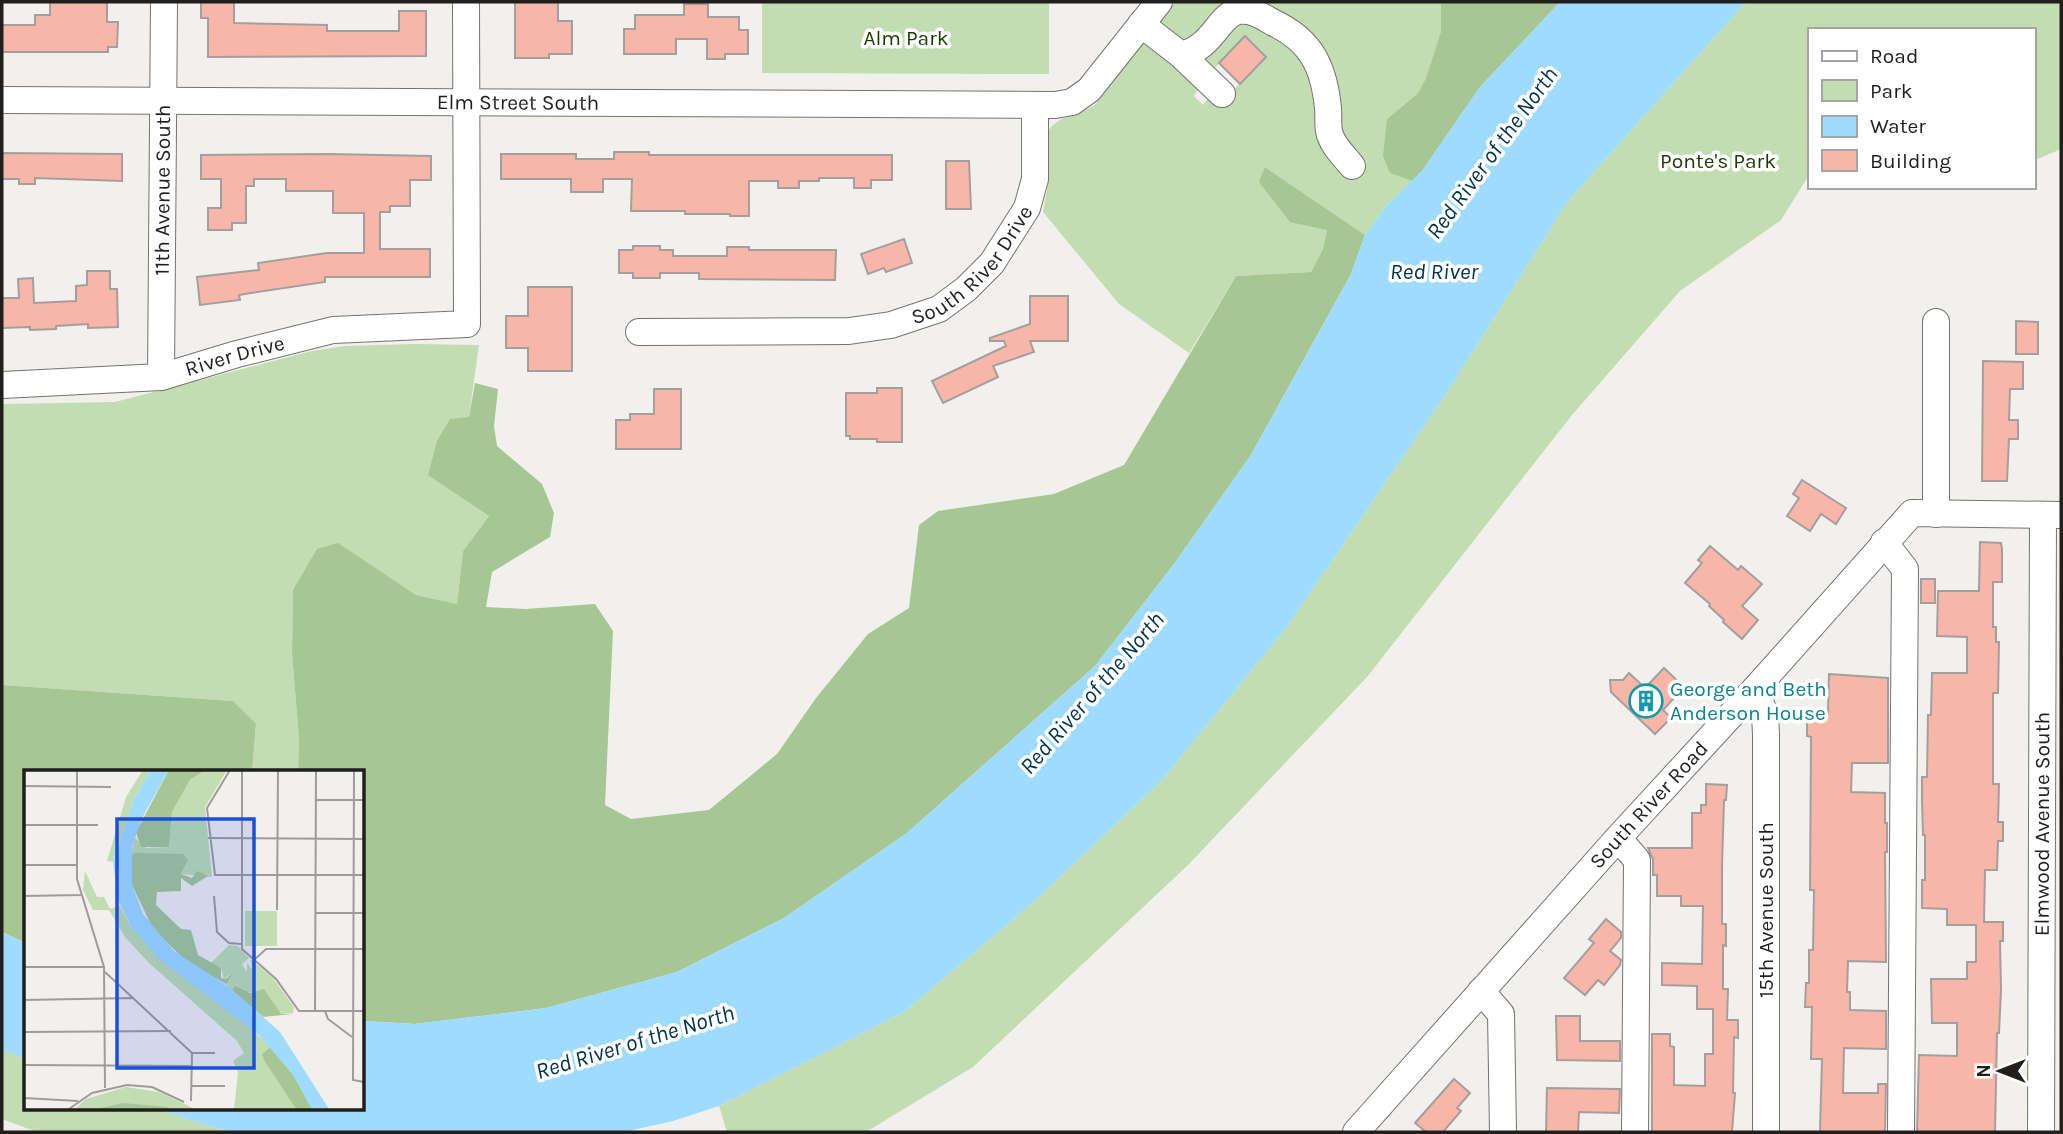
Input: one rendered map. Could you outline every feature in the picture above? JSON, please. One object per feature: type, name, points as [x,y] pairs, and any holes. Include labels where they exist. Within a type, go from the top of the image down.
[{"type":"street","name":"11th Avenue South","points":[[162,377],[163,2]]},
{"type":"street","points":[[466,102],[467,2]]},
{"type":"street","points":[[1035,105],[1072,102],[1089,90],[1160,2]]},
{"type":"street","points":[[1181,55],[1204,46],[1228,15],[1237,11],[1251,11],[1287,29],[1305,44],[1317,60],[1324,80],[1329,133],[1335,146],[1352,166]]},
{"type":"street","points":[[1141,24],[1181,55],[1222,94]]},
{"type":"street","name":"Elm Street South","points":[[2,100],[1035,105]]},
{"type":"street","name":"River Drive","points":[[2,385],[162,377],[237,354],[333,330],[467,324],[466,102]]},
{"type":"street","name":"South River Drive","points":[[639,332],[849,331],[891,325],[939,309],[966,289],[992,263],[1027,208],[1035,179],[1035,105]]},
{"type":"street","points":[[1936,321],[1936,514]]},
{"type":"street","name":"South River Road","points":[[1356,1132],[1912,513],[2052,515]]},
{"type":"street","name":"Elmwood Avenue South","points":[[2041,1132],[2052,515]]},
{"type":"street","points":[[1884,542],[1905,569],[1900,1132]]},
{"type":"street","name":"15th Avenue South","points":[[1755,689],[1765,714],[1766,735],[1766,1132]]},
{"type":"street","points":[[1618,838],[1637,860],[1635,1132]]},
{"type":"street","points":[[1481,991],[1501,1014],[1503,1132]]},
{"type":"green space","name":"Alm Park","points":[[762,2],[1049,2],[1049,74],[762,73]]},
{"type":"green space","points":[[1175,2],[1441,2],[1441,31],[1426,78],[1418,93],[1387,119],[1390,173],[1412,181],[1386,206],[1365,235],[1265,167],[1327,230],[1323,249],[1311,272],[1236,276],[1189,353],[1119,304],[1043,212],[1048,185],[1049,130],[1058,121],[1095,105],[1142,42],[1148,41],[1200,86],[1194,96],[1203,105],[1209,97],[1232,91],[1266,57],[1245,37],[1209,74],[1158,23]]},
{"type":"green space","points":[[1441,2],[1560,2],[1480,87],[1422,171],[1412,181],[1390,173],[1383,156],[1387,119],[1418,93],[1426,78],[1441,31]]},
{"type":"green space","name":"Ponte's Park","points":[[1746,2],[2061,2],[2061,149],[2035,160],[2035,28],[1808,28],[1808,177],[1781,220],[1680,291],[1572,415],[1367,677],[1188,865],[973,1067],[866,1132],[727,1132],[719,1106],[904,1012],[1037,899],[1162,780],[1286,628],[1446,394],[1568,201]]},
{"type":"green space","points":[[1265,167],[1365,235],[1351,274],[1251,455],[1174,564],[1095,666],[907,833],[784,918],[677,972],[546,1008],[415,1024],[364,1021],[364,770],[298,770],[299,739],[292,653],[293,590],[317,549],[338,543],[416,595],[457,604],[463,551],[489,516],[428,475],[437,441],[450,419],[469,417],[475,383],[498,389],[494,426],[497,446],[542,484],[554,513],[550,537],[492,572],[486,607],[526,609],[595,604],[613,631],[605,805],[631,819],[709,810],[777,754],[816,698],[868,634],[909,608],[919,525],[938,511],[1054,494],[1124,465],[1236,276],[1311,272],[1323,249],[1327,230],[1290,222],[1259,182]]},
{"type":"green space","points":[[479,345],[469,417],[428,474],[489,516],[463,551],[457,604],[416,595],[338,544],[293,590],[292,653],[299,739],[298,770],[252,770],[256,725],[233,701],[2,685],[2,404],[115,402],[312,351],[345,346]]},
{"type":"green space","points":[[2,685],[233,701],[256,724],[252,770],[24,770],[24,942],[2,932]]},
{"type":"green space","points":[[2,1050],[24,1058],[24,1110],[162,1110],[232,1132],[37,1132],[2,1119]]},
{"type":"water","name":"Red River","points":[[1560,2],[1746,2],[1568,201],[1446,394],[1286,628],[1162,780],[1037,899],[904,1012],[719,1106],[673,1121],[624,1132],[232,1132],[162,1110],[364,1110],[364,1021],[415,1024],[546,1008],[677,972],[784,918],[907,833],[1095,666],[1174,564],[1251,455],[1351,274],[1365,235],[1386,206],[1422,171],[1480,87]]},
{"type":"water","points":[[2,932],[24,942],[24,1058],[2,1050]]},
{"type":"building","points":[[50,2],[107,2],[107,22],[118,22],[117,47],[108,47],[108,52],[2,52],[2,25],[35,25],[35,15],[50,15]]},
{"type":"building","points":[[201,2],[234,2],[234,23],[327,25],[327,31],[399,31],[399,11],[426,11],[426,56],[208,57],[208,18],[201,18]]},
{"type":"building","points":[[515,2],[558,2],[558,21],[572,21],[572,54],[549,54],[549,58],[515,58]]},
{"type":"building","points":[[684,4],[708,4],[708,17],[739,17],[739,30],[748,30],[748,54],[725,54],[725,59],[707,59],[707,39],[676,39],[676,54],[624,54],[624,29],[635,29],[635,15],[684,15]]},
{"type":"building","points":[[1245,36],[1266,57],[1240,84],[1219,63]]},
{"type":"building","points":[[614,152],[649,152],[649,155],[892,155],[892,180],[871,180],[871,188],[854,188],[854,178],[799,181],[799,188],[778,188],[778,181],[749,181],[749,216],[730,216],[685,214],[685,211],[631,211],[632,179],[603,179],[603,192],[571,192],[571,179],[501,179],[501,154],[576,154],[576,159],[614,159]]},
{"type":"building","points":[[2,153],[122,154],[122,181],[35,178],[35,184],[19,184],[19,179],[2,179]]},
{"type":"building","points":[[201,155],[431,156],[431,180],[410,180],[410,206],[390,206],[390,212],[380,212],[380,249],[430,249],[430,277],[325,277],[325,282],[239,295],[240,300],[200,305],[197,277],[259,270],[258,263],[327,253],[364,253],[364,213],[333,213],[333,191],[286,191],[286,179],[254,179],[254,186],[246,186],[246,223],[232,223],[232,230],[208,230],[208,208],[221,208],[221,179],[201,179]]},
{"type":"building","points":[[946,161],[969,161],[971,209],[946,209]]},
{"type":"building","points":[[904,239],[912,263],[886,272],[884,268],[868,274],[861,254]]},
{"type":"building","points":[[633,246],[660,246],[660,250],[673,250],[673,256],[727,256],[727,247],[749,247],[749,250],[836,250],[835,280],[699,279],[699,273],[660,273],[660,278],[633,278],[633,273],[619,273],[619,250],[633,250]]},
{"type":"building","points":[[87,271],[110,271],[110,289],[117,289],[118,327],[88,328],[88,324],[56,326],[56,329],[2,328],[2,298],[19,298],[18,279],[33,278],[34,303],[76,301],[76,286],[87,285]]},
{"type":"building","points":[[528,287],[572,287],[572,371],[528,371],[528,348],[506,348],[506,316],[528,316]]},
{"type":"building","points":[[1030,296],[1068,296],[1068,341],[1030,341],[1034,352],[993,366],[998,377],[943,403],[932,381],[1006,346],[1004,341],[990,341],[990,338],[1030,324]]},
{"type":"building","points":[[2016,321],[2038,322],[2038,354],[2016,354]]},
{"type":"building","points":[[1983,361],[2023,362],[2023,389],[2010,389],[2009,420],[2018,420],[2018,439],[2009,439],[2007,481],[1982,481]]},
{"type":"building","points":[[877,388],[902,388],[902,442],[877,442],[877,439],[850,439],[850,436],[846,436],[846,393],[877,393]]},
{"type":"building","points":[[654,389],[681,389],[681,449],[616,449],[616,420],[630,420],[630,414],[654,414]]},
{"type":"building","points":[[1802,480],[1846,508],[1836,524],[1821,514],[1810,531],[1787,516],[1799,498],[1793,494]]},
{"type":"building","points":[[1980,542],[2001,543],[2002,549],[2002,582],[1993,582],[1993,627],[1996,627],[1996,642],[1999,642],[1998,693],[1993,693],[1993,784],[1999,784],[1998,822],[2003,822],[2003,841],[1998,841],[1997,870],[1985,870],[1984,922],[2003,922],[2003,941],[2000,941],[2001,990],[1997,1033],[1995,1132],[1917,1132],[1919,1055],[1957,1056],[1957,1023],[1932,1023],[1931,979],[1967,979],[1967,962],[1976,962],[1976,925],[1947,925],[1947,909],[1922,908],[1925,835],[1922,777],[1927,777],[1932,673],[1967,673],[1967,637],[1937,636],[1938,591],[1979,591]]},
{"type":"building","points":[[1710,546],[1738,570],[1741,566],[1762,584],[1742,606],[1758,620],[1742,639],[1723,622],[1710,604],[1685,583],[1702,563],[1698,560]]},
{"type":"building","points":[[1921,579],[1935,579],[1935,603],[1921,603]]},
{"type":"building","name":"George and Beth Anderson House","points":[[1664,668],[1684,687],[1663,710],[1671,718],[1655,734],[1611,692],[1610,680],[1623,680],[1629,673],[1645,688]]},
{"type":"building","points":[[1829,674],[1888,678],[1888,763],[1852,763],[1851,792],[1885,793],[1886,962],[1848,961],[1847,992],[1850,992],[1850,1010],[1886,1011],[1886,1049],[1844,1048],[1843,1093],[1878,1093],[1878,1084],[1886,1084],[1885,1132],[1820,1132],[1822,1059],[1811,1059],[1812,1007],[1805,1007],[1806,983],[1809,983],[1809,950],[1813,950],[1814,890],[1810,890],[1811,737],[1807,736],[1807,720],[1812,720],[1812,713],[1828,713]]},
{"type":"building","points":[[1706,784],[1727,785],[1722,867],[1722,924],[1726,924],[1723,989],[1728,989],[1727,1020],[1738,1020],[1738,1038],[1734,1037],[1735,1093],[1732,1132],[1652,1132],[1652,1034],[1670,1034],[1670,1046],[1674,1047],[1674,1085],[1705,1086],[1705,1054],[1713,1054],[1713,1009],[1697,1009],[1697,986],[1662,985],[1662,963],[1702,964],[1703,906],[1681,906],[1681,896],[1657,896],[1657,875],[1653,875],[1653,859],[1648,848],[1692,848],[1692,813],[1701,813],[1701,805],[1706,805]]},
{"type":"building","points":[[1606,919],[1621,932],[1621,938],[1610,951],[1621,960],[1620,965],[1604,985],[1598,980],[1585,995],[1564,978],[1594,943],[1589,939]]},
{"type":"building","points":[[1556,1016],[1580,1016],[1580,1041],[1620,1041],[1620,1061],[1557,1060]]},
{"type":"building","points":[[1454,1079],[1470,1093],[1457,1108],[1461,1111],[1443,1132],[1426,1132],[1415,1123]]},
{"type":"building","points":[[1547,1088],[1620,1089],[1619,1113],[1579,1112],[1578,1132],[1546,1132]]},
{"type":"place","name":"George and Beth Anderson House","points":[[1646,701]]},
{"type":"water label","name":"Red River of the North","points":[[1492,153]]},
{"type":"water label","name":"Red River of the North","points":[[1092,693]]},
{"type":"water label","name":"Red River of the North","points":[[635,1042]]}]
